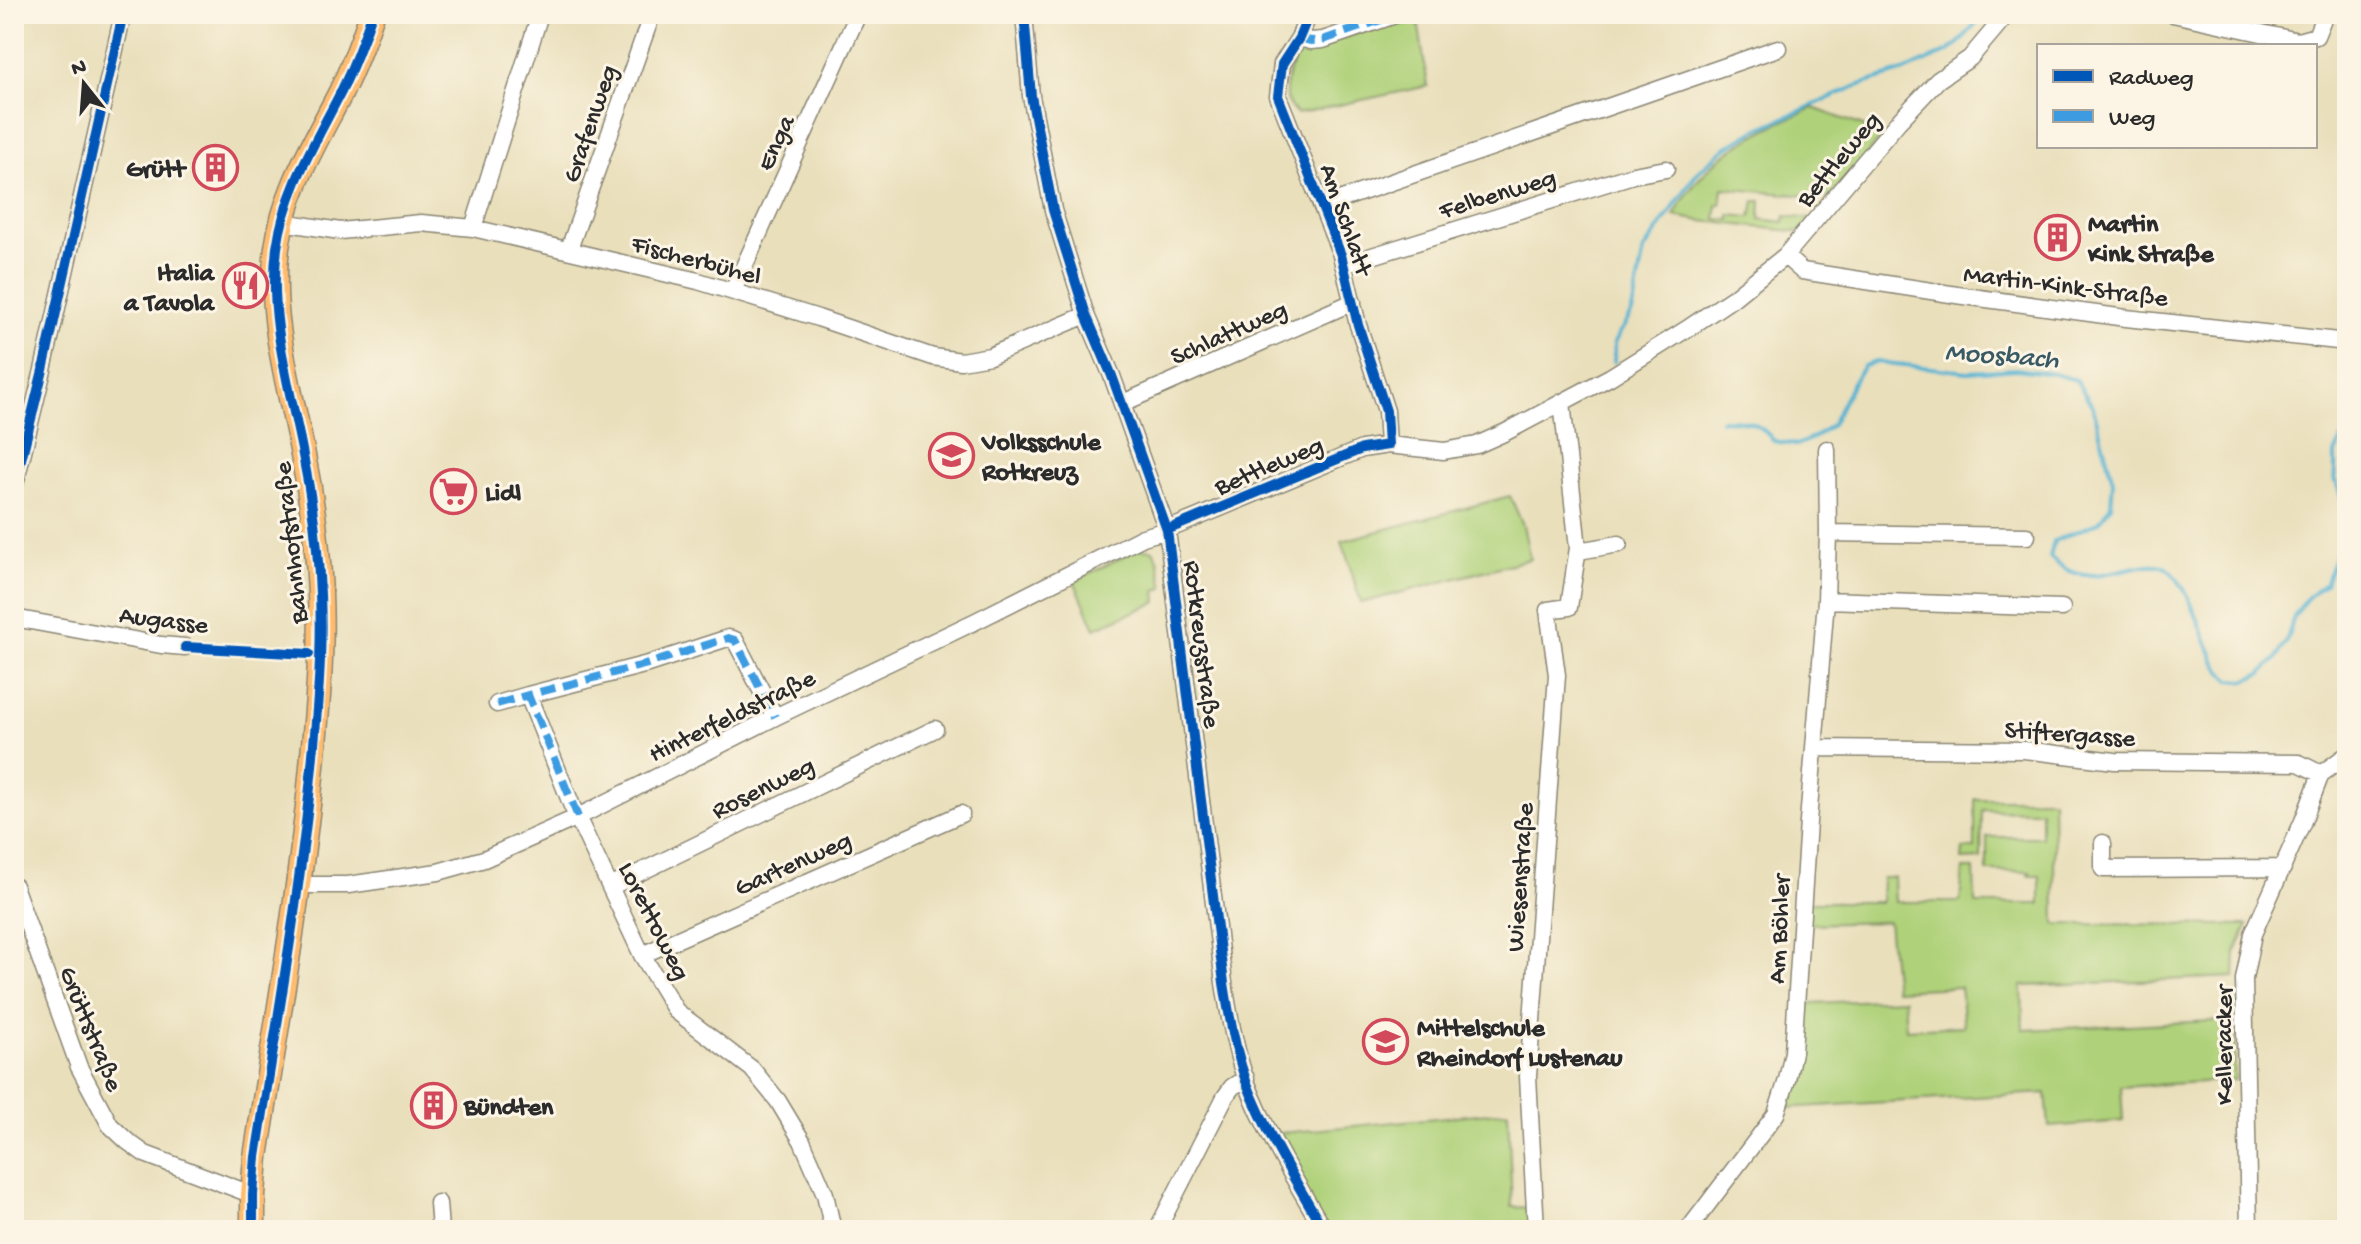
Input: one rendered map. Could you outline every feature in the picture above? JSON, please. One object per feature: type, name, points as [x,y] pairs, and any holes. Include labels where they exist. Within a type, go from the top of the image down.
[{"type":"main road","name":"Bahnhofstraße","points":[[253,1230],[259,1141],[299,885],[321,644],[312,505],[278,329],[275,270],[282,222],[299,171],[349,76],[372,14]]},
{"type":"street","points":[[14,488],[123,14]]},
{"type":"street","points":[[473,228],[540,14]]},
{"type":"street","name":"Grafenweg","points":[[569,249],[652,14]]},
{"type":"street","name":"Enga","points":[[733,291],[858,14]]},
{"type":"street","name":"Rotkreuzstraße","points":[[1024,14],[1027,75],[1058,229],[1086,315],[1123,403],[1167,530],[1233,1034],[1246,1078],[1268,1130],[1324,1230]]},
{"type":"street","name":"Am Schlatt","points":[[1309,14],[1299,38],[1282,64],[1278,96],[1343,265],[1386,411],[1388,445]]},
{"type":"street","points":[[1299,38],[1323,40],[1398,14]]},
{"type":"street","name":"Bettleweg","points":[[1167,530],[1362,449],[1388,445],[1444,451],[1462,449],[1506,432],[1610,377],[1733,298],[1785,256],[1898,122],[1938,80],[1970,58],[2007,14]]},
{"type":"street","points":[[2173,14],[2298,41],[2316,36],[2325,14]]},
{"type":"street","name":"Am Schlatt","points":[[1322,206],[1778,48]]},
{"type":"street","name":"Felbenweg","points":[[1343,265],[1633,175],[1666,169]]},
{"type":"street","name":"Fischerbühel","points":[[282,222],[340,231],[421,223],[473,228],[733,291],[919,353],[961,361],[990,356],[1086,315]]},
{"type":"street","name":"Martin-Kink-Straße","points":[[1785,256],[1802,271],[1957,295],[2126,318],[2347,342]]},
{"type":"street","name":"Schlattweg","points":[[1123,403],[1353,302]]},
{"type":"street","name":"Wiesenstraße","points":[[1536,1230],[1528,1076],[1557,675],[1548,610],[1569,607],[1578,548],[1562,402]]},
{"type":"street","name":"Am Böhler","points":[[1688,1230],[1776,1114],[1787,1080],[1796,1024],[1804,867],[1826,600],[1827,449]]},
{"type":"street","name":"Hinterfeldstraße","points":[[299,885],[348,885],[438,872],[484,859],[578,817],[1143,537],[1167,530]]},
{"type":"street","points":[[1828,533],[2027,536]]},
{"type":"street","points":[[1578,548],[1584,550],[1619,544]]},
{"type":"street","points":[[1826,600],[2062,608]]},
{"type":"street","name":"Augasse","points":[[14,618],[185,647]]},
{"type":"street","points":[[497,704],[648,664],[728,638],[735,640],[775,717]]},
{"type":"street","name":"Lorettoweg","points":[[528,695],[578,817],[642,955],[676,1011],[752,1069],[778,1101],[802,1141],[825,1194],[833,1230]]},
{"type":"street","name":"Rosenweg","points":[[610,887],[935,729]]},
{"type":"street","name":"Stiftergasse","points":[[1814,748],[2024,750],[2115,761],[2299,763],[2321,774]]},
{"type":"street","points":[[2321,774],[2347,755]]},
{"type":"street","name":"Kelleracker","points":[[2249,1230],[2244,979],[2253,934],[2321,774]]},
{"type":"street","name":"Gartenweg","points":[[642,955],[961,814]]},
{"type":"street","points":[[2103,843],[2103,869],[2283,868]]},
{"type":"street","name":"Grüttstraße","points":[[14,886],[79,1067],[110,1125],[145,1154],[253,1195]]},
{"type":"street","points":[[1157,1230],[1225,1097],[1232,1087],[1246,1078]]},
{"type":"street","points":[[438,1203],[440,1230]]},
{"type":"green space","points":[[1417,14],[1428,86],[1297,114],[1291,108],[1287,101],[1286,84],[1299,53]]},
{"type":"green space","points":[[1813,108],[1885,134],[1829,198],[1723,188],[1721,205],[1717,205],[1716,219],[1730,220],[1730,215],[1751,217],[1754,201],[1761,201],[1760,219],[1784,222],[1785,216],[1811,219],[1800,232],[1674,216],[1700,177],[1716,162],[1751,137]]},
{"type":"green space","points":[[1510,496],[1523,525],[1530,559],[1361,603],[1342,541]]},
{"type":"green space","points":[[1142,547],[1153,550],[1158,559],[1164,588],[1156,590],[1157,602],[1095,628],[1074,581]]},
{"type":"green space","points":[[1975,799],[2053,799],[2055,924],[2248,925],[2236,951],[2235,977],[2022,986],[2023,1030],[2234,1020],[2235,1080],[2121,1087],[2123,1121],[2049,1127],[2046,1093],[1784,1108],[1796,1075],[1809,1074],[1809,1058],[1797,1057],[1803,1008],[1812,1003],[1904,999],[1906,1029],[1964,1026],[1960,987],[1895,990],[1888,922],[1807,924],[1808,902],[1881,902],[1882,878],[1894,878],[1895,902],[1960,902],[1963,869],[1974,869],[1975,904],[2040,904],[2040,875],[1987,871],[1987,837],[2041,837],[2041,811],[1982,810],[1981,859],[1962,860],[1963,849],[1975,848]]},
{"type":"green space","points":[[1508,1111],[1512,1207],[1535,1208],[1535,1230],[1324,1230],[1270,1134]]},
{"type":"waterway","name":"Moosbach","points":[[1614,362],[1614,343],[1632,312],[1644,250],[1697,173],[1724,149],[1754,131],[1857,86],[1904,71],[1949,51],[1983,14]]},
{"type":"waterway","name":"Moosbach","points":[[1721,420],[1750,423],[1774,441],[1796,445],[1815,437],[1832,424],[1864,366],[1877,362],[1968,372],[2016,369],[2076,380],[2093,407],[2113,481],[2111,505],[2099,522],[2054,541],[2050,557],[2070,571],[2090,575],[2148,565],[2166,568],[2175,575],[2189,599],[2219,668],[2230,680],[2245,681],[2261,674],[2275,660],[2286,642],[2294,617],[2307,598],[2326,583],[2345,529],[2335,478],[2335,454],[2347,426]]},
{"type":"marked path","points":[[1299,38],[1323,40],[1398,14]]},
{"type":"marked path","points":[[578,817],[528,695],[648,664],[728,638],[735,640],[775,717]]},
{"type":"marked path","points":[[497,704],[528,695]]},
{"type":"cycle path","points":[[14,488],[123,14]]},
{"type":"cycle path","points":[[253,1230],[256,1157],[305,833],[321,642],[314,522],[275,299],[277,248],[294,187],[345,83],[372,14]]},
{"type":"cycle path","points":[[1024,14],[1031,96],[1053,210],[1086,315],[1112,376],[1167,530],[1224,983],[1236,1045],[1246,1081],[1263,1119],[1324,1230]]},
{"type":"cycle path","points":[[1167,530],[1362,449],[1388,445],[1386,411],[1358,325],[1341,255],[1278,96],[1282,64],[1299,38],[1309,14]]},
{"type":"cycle path","points":[[185,647],[309,654]]},
{"type":"place","name":"Grütt","points":[[216,167]]},
{"type":"place","name":"Martin Kink Straße","points":[[2057,237]]},
{"type":"place","name":"Italia a Tavola","points":[[245,286]]},
{"type":"place","name":"Volksschule Rotkreuz","points":[[951,455]]},
{"type":"place","name":"Lidl","points":[[454,491]]},
{"type":"place","name":"Mittelschule Rheindorf Lustenau","points":[[1386,1041]]},
{"type":"place","name":"Bündten","points":[[433,1105]]}]
